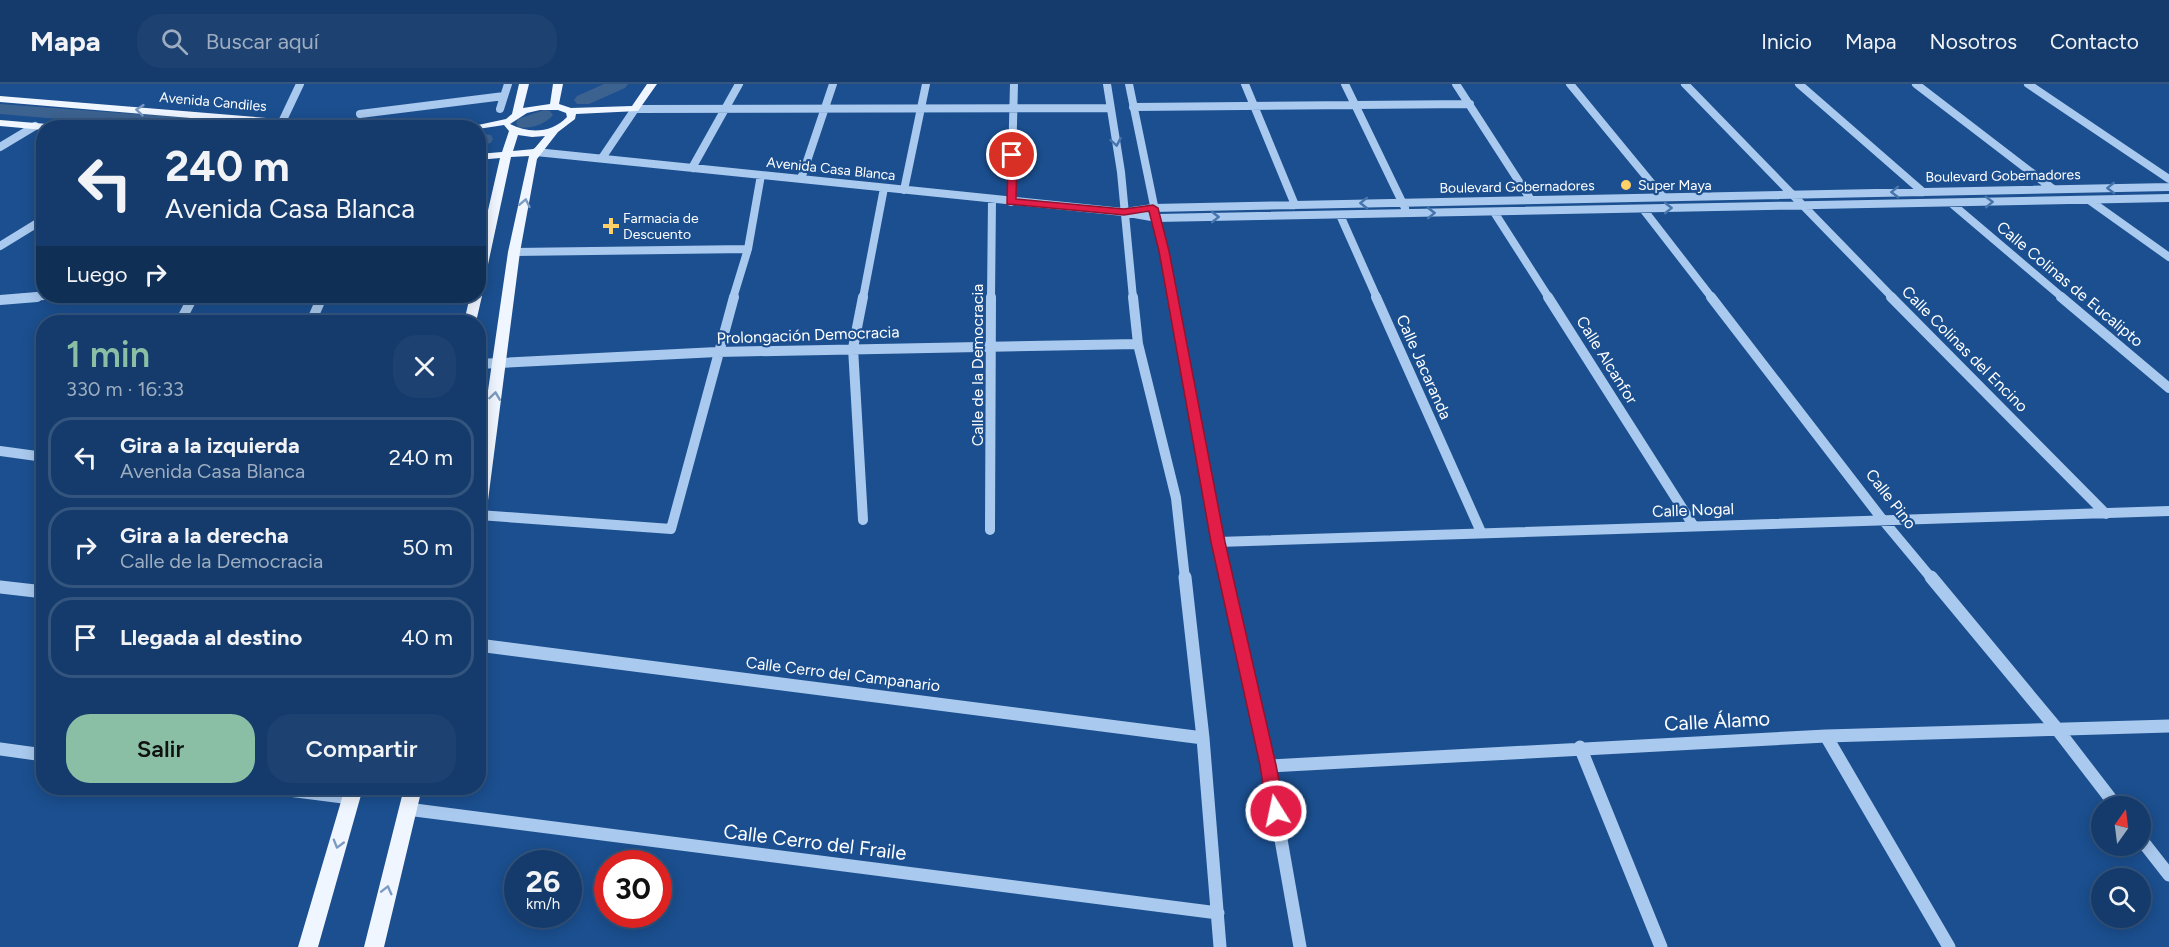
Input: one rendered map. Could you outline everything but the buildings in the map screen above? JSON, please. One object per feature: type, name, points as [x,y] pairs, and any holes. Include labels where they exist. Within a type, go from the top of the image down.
[{"type":"main road","points":[[486,248],[513,122],[524,84]]},
{"type":"main road","points":[[554,107],[557,87],[572,84]]},
{"type":"main road","points":[[486,126],[513,122],[532,108],[554,107],[570,111],[634,109],[652,84]]},
{"type":"main road","name":"Avenida Candiles","points":[[0,99],[257,120]]},
{"type":"main road","points":[[513,122],[532,134],[554,130],[570,121],[572,117],[570,111]]},
{"type":"main road","points":[[0,123],[35,126]]},
{"type":"main road","points":[[486,464],[514,252],[532,159],[554,130]]},
{"type":"main road","points":[[486,157],[536,152]]},
{"type":"main road","points":[[308,947],[351,795]]},
{"type":"main road","points":[[374,947],[411,795]]},
{"type":"street","points":[[283,120],[300,84]]},
{"type":"street","points":[[500,109],[508,84]]},
{"type":"street","points":[[692,168],[738,84]]},
{"type":"street","points":[[801,179],[833,84]]},
{"type":"street","points":[[904,190],[926,84]]},
{"type":"street","points":[[1011,202],[1014,84]]},
{"type":"street","points":[[1107,84],[1121,172],[1138,344],[1176,498],[1203,738],[1220,947]]},
{"type":"street","points":[[1129,84],[1218,542],[1268,765],[1300,947]]},
{"type":"street","points":[[1245,84],[1295,205]]},
{"type":"street","points":[[1345,84],[1407,213]]},
{"type":"street","points":[[1456,84],[1531,200]]},
{"type":"street","points":[[1570,84],[1663,197]]},
{"type":"street","name":"Calle Colinas del Encino","points":[[1685,84],[1793,194],[1802,206],[2106,513]]},
{"type":"street","points":[[1799,84],[1923,192]]},
{"type":"street","points":[[1916,84],[2053,189]]},
{"type":"street","points":[[2028,84],[2169,179]]},
{"type":"street","points":[[360,114],[504,96]]},
{"type":"street","points":[[1133,107],[1470,104]]},
{"type":"street","points":[[602,158],[634,109],[1110,108]]},
{"type":"street","points":[[0,147],[35,126]]},
{"type":"street","name":"Avenida Casa Blanca","points":[[536,152],[1011,202],[1155,213]]},
{"type":"street","points":[[486,516],[671,529],[717,352],[748,249],[761,175]]},
{"type":"street","name":"Boulevard Gobernadores","points":[[1155,213],[1295,205],[2169,186]]},
{"type":"street","points":[[863,520],[853,348],[884,188]]},
{"type":"street","name":"Boulevard Gobernadores","points":[[1155,213],[1340,215],[2169,198]]},
{"type":"street","name":"Calle de la Democracia","points":[[990,530],[992,200]]},
{"type":"street","points":[[2089,200],[2169,257]]},
{"type":"street","name":"Calle Colinas de Eucalipto","points":[[1951,202],[2169,388]]},
{"type":"street","name":"Calle Pino","points":[[1643,209],[1882,519],[2057,729],[2109,796]]},
{"type":"street","name":"Calle Alcanfor","points":[[1494,212],[1693,525]]},
{"type":"street","name":"Calle Jacaranda","points":[[1340,215],[1481,532]]},
{"type":"street","points":[[0,246],[36,224]]},
{"type":"street","points":[[514,252],[748,249]]},
{"type":"street","points":[[0,300],[36,296]]},
{"type":"street","name":"Prolongación Democracia","points":[[486,362],[853,348],[1138,344]]},
{"type":"street","points":[[0,451],[36,456]]},
{"type":"street","name":"Calle Nogal","points":[[1218,542],[2169,511]]},
{"type":"street","points":[[0,587],[36,591]]},
{"type":"street","name":"Calle Cerro del Campanario","points":[[486,646],[1203,738]]},
{"type":"street","name":"Calle Álamo","points":[[1268,765],[1826,736],[2169,726]]},
{"type":"street","points":[[1826,736],[1949,947]]},
{"type":"street","points":[[1580,747],[1661,947]]},
{"type":"street","points":[[0,749],[36,754]]},
{"type":"street","name":"Calle Cerro del Fraile","points":[[407,809],[1218,913]]},
{"type":"street","points":[[2151,851],[2169,875]]},
{"type":"waterway","points":[[583,100],[619,84]]},
{"type":"waterway","points":[[0,109],[140,120]]},
{"type":"waterway","points":[[525,123],[544,115]]},
{"type":"place","name":"Super Maya","points":[[1626,185]]},
{"type":"place","name":"Farmacia de Descuento","points":[[611,226]]},
{"type":"route","points":[[1012,155],[1011,202],[1124,212],[1153,208],[1164,251],[1218,542],[1268,765],[1276,811]]}]
